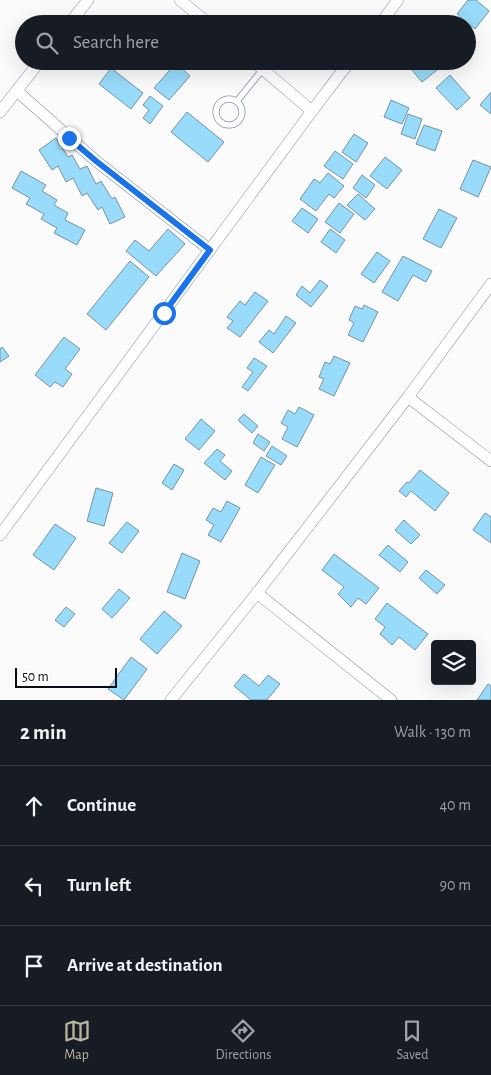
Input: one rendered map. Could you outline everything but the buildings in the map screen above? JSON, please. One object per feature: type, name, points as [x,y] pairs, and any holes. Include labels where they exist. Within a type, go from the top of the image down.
[{"type":"street","points":[[76,15],[88,0]]},
{"type":"street","points":[[180,0],[198,15]]},
{"type":"street","points":[[387,15],[398,0]]},
{"type":"street","points":[[0,112],[33,70]]},
{"type":"street","points":[[264,70],[312,110]]},
{"type":"street","points":[[0,535],[343,70]]},
{"type":"street","points":[[17,91],[96,161],[210,250]]},
{"type":"street","points":[[171,700],[257,593],[408,398],[491,284]]},
{"type":"street","points":[[408,398],[491,461]]},
{"type":"street","points":[[257,593],[391,700]]},
{"type":"lane","points":[[237,101],[262,70]]},
{"type":"lane","points":[[227,99],[237,101],[241,105],[242,110],[240,120],[236,124],[231,125],[221,123],[216,114],[218,104],[227,99]]},
{"type":"route","points":[[69,138],[210,250],[164,313]]}]
